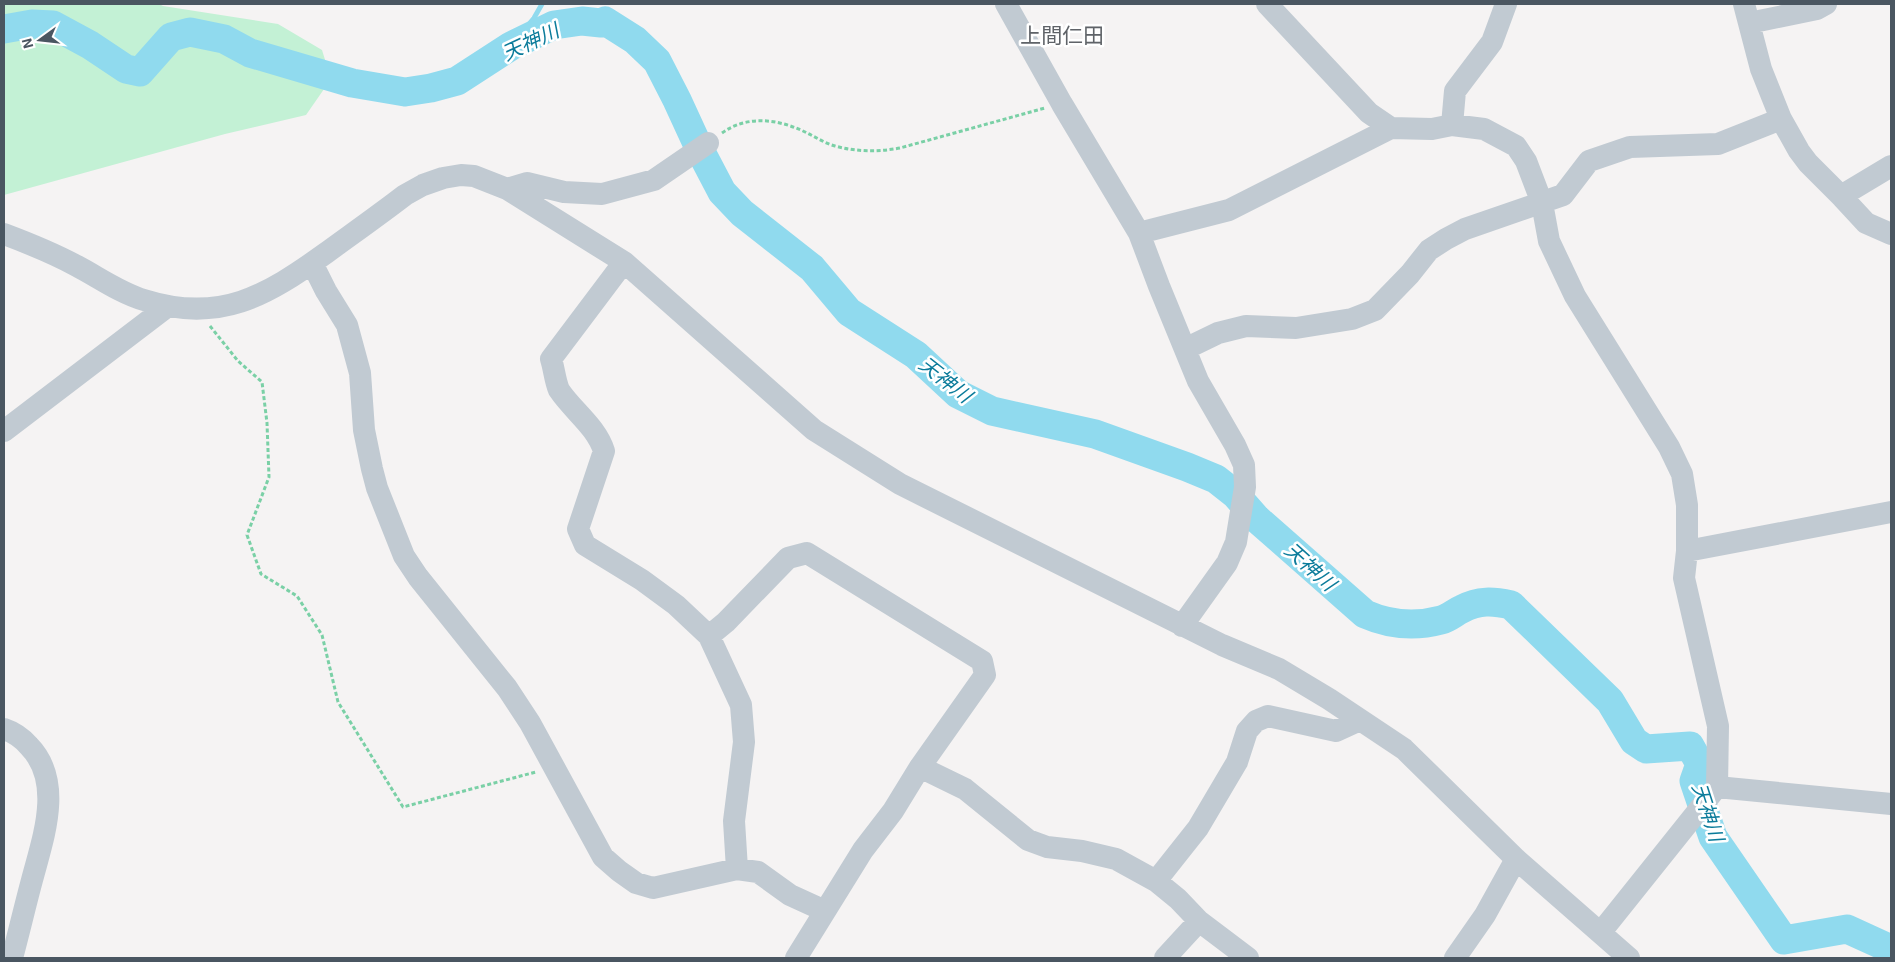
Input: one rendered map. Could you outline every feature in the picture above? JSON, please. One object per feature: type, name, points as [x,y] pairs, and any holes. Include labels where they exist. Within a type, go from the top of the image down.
[{"type":"street","points":[[1006,4],[1062,104],[1140,233],[1198,381],[1235,445],[1244,465],[1244,498],[1236,542],[1227,564],[1182,626]]},
{"type":"street","points":[[1267,4],[1369,113],[1391,128]]},
{"type":"street","points":[[1452,126],[1455,91],[1492,42],[1506,4]]},
{"type":"street","points":[[1826,4],[1817,9],[1746,13],[1761,69],[1781,119],[1808,163],[1866,223],[1891,234]]},
{"type":"street","points":[[1185,349],[1218,333],[1246,326],[1296,328],[1352,318],[1374,310],[1410,274],[1430,250],[1446,238],[1465,229],[1563,195],[1589,161],[1630,147],[1718,144],[1781,119]]},
{"type":"street","points":[[1140,233],[1229,210],[1391,128],[1432,130],[1452,126],[1484,128],[1516,146],[1526,161],[1542,203],[1549,241],[1575,296],[1669,447],[1682,474],[1687,505],[1687,551],[1684,578],[1718,726],[1716,787],[1601,932]]},
{"type":"street","points":[[507,189],[527,183],[564,192],[602,194],[654,180],[699,150]]},
{"type":"street","points":[[1841,196],[1891,166]]},
{"type":"street","points":[[4,234],[74,264],[143,300],[168,306],[196,309],[218,308],[242,303],[280,284],[423,184],[461,175],[474,176],[507,189],[624,262],[814,430],[900,484],[1182,626],[1279,669],[1329,699],[1404,749],[1516,859],[1629,958]]},
{"type":"street","points":[[624,262],[551,359],[558,388],[593,430],[604,450],[578,529],[586,545],[642,580],[676,605],[709,636],[740,705],[744,742],[734,821],[737,870]]},
{"type":"street","points":[[312,263],[326,291],[347,325],[360,373],[364,430],[372,469],[384,507],[404,556],[418,577],[507,688],[530,723],[603,857],[636,883],[653,888],[737,870],[758,872],[790,895],[825,911]]},
{"type":"street","points":[[4,430],[168,306]]},
{"type":"street","points":[[1687,551],[1891,512]]},
{"type":"street","points":[[709,636],[726,622],[788,558],[806,553],[982,661],[985,675],[920,767],[893,811],[863,850],[796,958]]},
{"type":"street","points":[[1156,881],[1198,828],[1237,762],[1247,731],[1256,721],[1268,716],[1336,730],[1360,720]]},
{"type":"street","points":[[4,729],[25,741],[36,753],[45,768],[48,784],[45,832],[12,958]]},
{"type":"street","points":[[920,767],[965,789],[1028,840],[1047,847],[1082,851],[1116,859],[1156,881],[1178,899],[1199,921],[1248,958]]},
{"type":"street","points":[[1716,787],[1891,804]]},
{"type":"street","points":[[1455,958],[1485,915],[1516,859]]},
{"type":"street","points":[[1166,958],[1199,921]]},
{"type":"path","points":[[699,150],[732,126],[753,120],[773,122],[801,130],[833,145],[855,150],[878,152],[900,148],[1062,104]]},
{"type":"path","points":[[196,309],[238,361],[262,382],[267,423],[269,477],[247,535],[261,574],[297,596],[322,635],[338,702],[403,807],[554,767]]},
{"type":"green space","points":[[4,4],[159,4],[278,24],[322,50],[331,79],[306,115],[225,134],[4,195]]},
{"type":"waterway","points":[[511,46],[534,18],[542,4]]},
{"type":"waterway","name":"天神川","points":[[4,29],[32,24],[53,25],[90,45],[126,69],[140,72],[171,37],[190,32],[224,39],[250,53],[352,83],[405,92],[457,81],[511,46],[554,25],[582,21],[601,23],[605,21],[635,40],[657,61],[722,192],[742,213],[812,268],[849,312],[916,355],[958,394],[992,411],[1095,434],[1216,479],[1235,494],[1257,519],[1365,614],[1374,618],[1393,623],[1422,624],[1444,619],[1459,610],[1480,603],[1492,602],[1511,605],[1610,701],[1634,741],[1646,749],[1690,746],[1700,764],[1694,781],[1713,837],[1784,940],[1847,929],[1891,949]]},
{"type":"district","name":"上間仁田","points":[[1062,34]]}]
